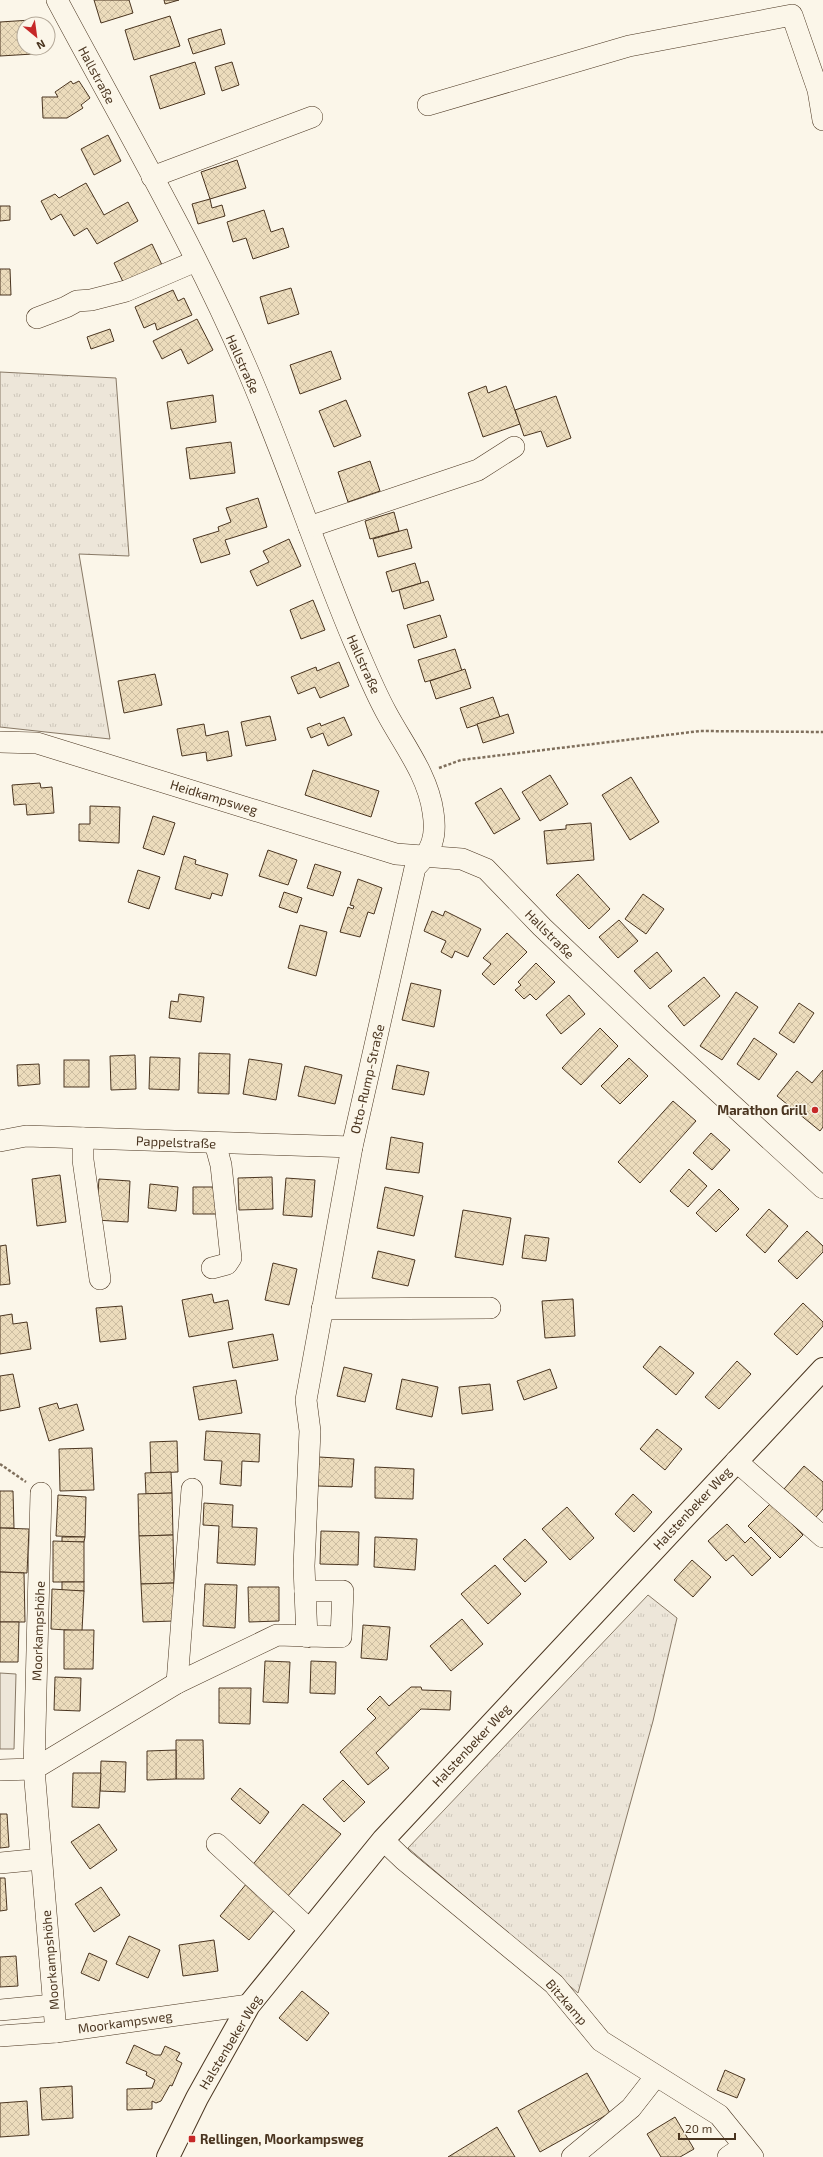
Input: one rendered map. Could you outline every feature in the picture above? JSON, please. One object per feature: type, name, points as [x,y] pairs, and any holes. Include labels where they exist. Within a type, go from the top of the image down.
[{"type":"main road","name":"Halstenbeker Weg","points":[[168,2157],[197,2098],[249,2005],[383,1840],[823,1370]]},
{"type":"street","name":"Hallstraße","points":[[57,0],[196,261],[245,364],[354,642],[381,703],[421,774],[433,810],[434,824],[432,842],[428,855],[462,858],[486,869],[542,927],[658,1037],[823,1188]]},
{"type":"street","points":[[428,105],[629,46],[792,15],[818,90],[823,120]]},
{"type":"street","points":[[152,176],[312,117]]},
{"type":"street","points":[[37,318],[66,307],[77,301],[91,300],[126,291],[196,261]]},
{"type":"street","points":[[309,527],[478,470],[514,447]]},
{"type":"street","name":"Heidkampsweg","points":[[0,742],[37,743],[396,854],[428,855]]},
{"type":"street","name":"Otto-Rump-Straße","points":[[305,1591],[304,1566],[310,1431],[306,1400],[352,1147],[415,868],[428,855]]},
{"type":"street","name":"Pappelstraße","points":[[0,1141],[26,1136],[352,1147]]},
{"type":"street","points":[[83,1138],[83,1160],[100,1279]]},
{"type":"street","points":[[212,1268],[227,1264],[231,1258],[221,1165],[215,1143]]},
{"type":"street","points":[[322,1310],[490,1308]]},
{"type":"street","points":[[736,1462],[823,1538]]},
{"type":"street","points":[[177,1683],[192,1489]]},
{"type":"street","name":"Moorkampshöhe","points":[[42,1493],[34,1769],[56,2032]]},
{"type":"street","points":[[0,1770],[34,1769],[177,1683],[277,1635],[307,1637],[341,1637],[343,1590],[305,1591],[307,1637]]},
{"type":"street","name":"Bitzkamp","points":[[383,1840],[404,1860],[554,1984],[601,2041],[719,2115],[742,2153]]},
{"type":"street","points":[[216,1844],[310,1930]]},
{"type":"street","points":[[0,1863],[41,1859]]},
{"type":"street","points":[[0,2010],[53,2005]]},
{"type":"street","name":"Moorkampsweg","points":[[0,2036],[56,2032],[249,2005]]},
{"type":"street","points":[[572,2157],[631,2108],[656,2076]]},
{"type":"path","points":[[421,774],[461,760],[700,731],[823,732]]},
{"type":"path","points":[[0,1464],[42,1493]]},
{"type":"green space","points":[[0,372],[116,378],[129,556],[79,554],[110,739],[0,727]]},
{"type":"green space","points":[[648,1595],[677,1618],[653,1721],[578,1993],[408,1848]]},
{"type":"green space","points":[[0,1673],[16,1674],[14,1749],[0,1749]]},
{"type":"building","points":[[94,0],[129,0],[133,13],[101,23]]},
{"type":"building","points":[[164,0],[179,0],[165,4]]},
{"type":"building","points":[[170,16],[180,46],[134,60],[125,30]]},
{"type":"building","points":[[16,21],[16,55],[0,56],[0,22]]},
{"type":"building","points":[[221,29],[225,44],[193,54],[188,39]]},
{"type":"building","points":[[195,62],[205,94],[160,109],[150,76]]},
{"type":"building","points":[[232,62],[239,85],[222,91],[215,67]]},
{"type":"building","points":[[71,81],[73,84],[79,81],[90,98],[81,105],[83,108],[67,118],[43,118],[42,97],[58,97],[55,92]]},
{"type":"building","points":[[108,135],[121,161],[94,175],[81,149]]},
{"type":"building","points":[[237,160],[246,188],[210,199],[201,172]]},
{"type":"building","points":[[86,183],[104,215],[128,202],[138,221],[97,244],[87,228],[74,236],[61,214],[51,220],[41,201],[55,194],[59,198]]},
{"type":"building","points":[[210,199],[212,208],[222,205],[225,216],[198,224],[192,204]]},
{"type":"building","points":[[0,206],[10,206],[10,220],[0,221]]},
{"type":"building","points":[[264,210],[271,232],[283,228],[289,247],[253,259],[246,238],[233,242],[227,222]]},
{"type":"building","points":[[152,244],[163,267],[125,286],[114,263]]},
{"type":"building","points":[[0,269],[10,269],[11,295],[0,295]]},
{"type":"building","points":[[291,288],[299,314],[268,324],[260,297]]},
{"type":"building","points":[[173,290],[178,301],[184,298],[192,315],[157,330],[155,323],[144,328],[135,307]]},
{"type":"building","points":[[197,319],[213,350],[188,364],[181,349],[162,359],[153,341]]},
{"type":"building","points":[[110,329],[114,341],[91,349],[87,337]]},
{"type":"building","points":[[331,351],[341,379],[300,394],[290,365]]},
{"type":"building","points":[[486,386],[488,393],[506,386],[520,424],[483,437],[468,393]]},
{"type":"building","points":[[213,395],[216,422],[171,429],[167,402]]},
{"type":"building","points":[[556,396],[571,438],[547,447],[541,431],[524,436],[515,410]]},
{"type":"building","points":[[346,400],[361,436],[334,447],[319,411]]},
{"type":"building","points":[[231,442],[235,473],[190,479],[186,448]]},
{"type":"building","points":[[370,461],[380,491],[348,502],[338,472]]},
{"type":"building","points":[[258,498],[267,527],[225,540],[230,554],[201,563],[193,539],[219,531],[218,527],[231,522],[226,508]]},
{"type":"building","points":[[394,512],[399,531],[370,539],[365,521]]},
{"type":"building","points":[[407,529],[412,548],[378,557],[373,539]]},
{"type":"building","points":[[289,539],[301,566],[257,586],[250,571],[269,562],[263,551]]},
{"type":"building","points":[[415,563],[421,583],[392,592],[386,572]]},
{"type":"building","points":[[428,581],[434,600],[404,609],[399,590]]},
{"type":"building","points":[[313,600],[325,630],[301,639],[290,610]]},
{"type":"building","points":[[440,615],[447,637],[414,648],[407,625]]},
{"type":"building","points":[[455,649],[462,671],[425,682],[418,660]]},
{"type":"building","points":[[339,662],[349,686],[320,698],[315,687],[298,694],[291,677],[316,667],[317,671]]},
{"type":"building","points":[[465,669],[471,688],[436,699],[430,681]]},
{"type":"building","points":[[155,674],[162,705],[124,713],[118,681]]},
{"type":"building","points":[[493,697],[500,717],[467,728],[460,708]]},
{"type":"building","points":[[508,714],[514,733],[483,743],[477,724]]},
{"type":"building","points":[[270,716],[276,740],[246,746],[241,722]]},
{"type":"building","points":[[344,717],[352,735],[328,746],[323,733],[311,738],[307,728],[320,723],[321,726]]},
{"type":"building","points":[[204,724],[206,736],[228,731],[232,756],[207,761],[206,752],[182,756],[177,729]]},
{"type":"building","points":[[313,770],[379,791],[371,817],[305,795]]},
{"type":"building","points":[[550,775],[568,804],[540,821],[522,792]]},
{"type":"building","points":[[631,777],[659,822],[630,840],[602,795]]},
{"type":"building","points":[[40,783],[41,788],[52,787],[54,813],[27,815],[26,804],[14,805],[12,785]]},
{"type":"building","points":[[501,788],[520,819],[494,834],[475,803]]},
{"type":"building","points":[[90,806],[120,807],[119,843],[79,841],[79,824],[90,824]]},
{"type":"building","points":[[153,816],[175,823],[164,855],[143,848]]},
{"type":"building","points":[[591,823],[594,860],[547,864],[544,831],[566,829],[566,825]]},
{"type":"building","points":[[268,850],[297,860],[288,885],[259,876]]},
{"type":"building","points":[[184,856],[196,860],[195,864],[228,874],[222,896],[212,893],[210,899],[175,889]]},
{"type":"building","points":[[315,864],[341,872],[333,896],[307,888]]},
{"type":"building","points":[[138,870],[160,877],[149,909],[128,902]]},
{"type":"building","points":[[578,874],[610,909],[589,929],[556,895]]},
{"type":"building","points":[[358,879],[382,888],[374,914],[368,912],[360,937],[340,932],[348,907],[353,909],[354,906],[350,905]]},
{"type":"building","points":[[284,892],[302,898],[297,913],[279,907]]},
{"type":"building","points":[[643,894],[664,909],[646,934],[625,919]]},
{"type":"building","points":[[432,911],[443,916],[445,911],[481,929],[468,957],[455,951],[452,958],[441,952],[446,941],[424,931]]},
{"type":"building","points":[[619,920],[638,941],[618,958],[599,937]]},
{"type":"building","points":[[300,925],[327,932],[316,976],[288,968]]},
{"type":"building","points":[[507,933],[527,952],[494,985],[482,974],[491,964],[483,958]]},
{"type":"building","points":[[657,952],[672,971],[650,989],[634,971]]},
{"type":"building","points":[[536,963],[555,982],[536,1000],[530,994],[524,999],[515,990],[521,985],[518,982]]},
{"type":"building","points":[[704,977],[720,996],[684,1026],[668,1006]]},
{"type":"building","points":[[411,983],[441,990],[434,1027],[402,1020]]},
{"type":"building","points":[[736,992],[758,1007],[722,1060],[700,1046]]},
{"type":"building","points":[[179,994],[204,997],[201,1022],[169,1018],[171,1001],[178,1002]]},
{"type":"building","points":[[569,995],[585,1014],[561,1034],[546,1015]]},
{"type":"building","points":[[799,1003],[814,1013],[794,1043],[779,1033]]},
{"type":"building","points":[[600,1028],[618,1046],[581,1085],[562,1068]]},
{"type":"building","points":[[754,1038],[777,1054],[759,1080],[737,1064]]},
{"type":"building","points":[[199,1053],[230,1054],[229,1094],[198,1093]]},
{"type":"building","points":[[135,1055],[136,1089],[111,1090],[110,1056]]},
{"type":"building","points":[[150,1057],[180,1058],[179,1090],[149,1089]]},
{"type":"building","points":[[629,1058],[648,1076],[620,1104],[601,1086]]},
{"type":"building","points":[[249,1059],[282,1064],[276,1100],[243,1094]]},
{"type":"building","points":[[64,1060],[89,1060],[89,1087],[64,1087]]},
{"type":"building","points":[[39,1064],[40,1084],[18,1086],[17,1065]]},
{"type":"building","points":[[397,1065],[429,1072],[424,1095],[392,1089]]},
{"type":"building","points":[[305,1066],[342,1075],[335,1104],[298,1096]]},
{"type":"building","points":[[823,1070],[823,1127],[820,1131],[777,1096],[797,1071],[812,1083]]},
{"type":"building","points":[[673,1101],[696,1121],[640,1183],[618,1162]]},
{"type":"building","points":[[711,1133],[730,1150],[712,1170],[693,1153]]},
{"type":"building","points":[[391,1137],[423,1143],[419,1173],[386,1169]]},
{"type":"building","points":[[689,1169],[707,1186],[688,1207],[670,1191]]},
{"type":"building","points":[[60,1175],[66,1222],[37,1226],[32,1179]]},
{"type":"building","points":[[272,1177],[273,1209],[239,1210],[238,1178]]},
{"type":"building","points":[[286,1178],[315,1180],[312,1217],[283,1215]]},
{"type":"building","points":[[99,1179],[130,1181],[128,1222],[96,1220]]},
{"type":"building","points":[[150,1184],[178,1187],[176,1211],[148,1208]]},
{"type":"building","points":[[193,1187],[217,1187],[218,1214],[193,1214]]},
{"type":"building","points":[[385,1187],[423,1196],[414,1236],[377,1228]]},
{"type":"building","points":[[719,1189],[739,1209],[716,1232],[696,1213]]},
{"type":"building","points":[[769,1209],[788,1226],[765,1253],[746,1235]]},
{"type":"building","points":[[463,1210],[511,1218],[503,1265],[455,1257]]},
{"type":"building","points":[[807,1231],[823,1246],[823,1252],[797,1279],[778,1261]]},
{"type":"building","points":[[525,1235],[549,1238],[546,1261],[522,1258]]},
{"type":"building","points":[[6,1245],[10,1284],[0,1285],[0,1246]]},
{"type":"building","points":[[378,1251],[415,1260],[408,1286],[372,1278]]},
{"type":"building","points":[[273,1263],[297,1269],[289,1305],[265,1300]]},
{"type":"building","points":[[212,1294],[214,1303],[228,1300],[233,1329],[189,1337],[182,1300]]},
{"type":"building","points":[[573,1299],[575,1336],[545,1338],[542,1301]]},
{"type":"building","points":[[803,1303],[823,1322],[823,1326],[797,1355],[774,1334]]},
{"type":"building","points":[[122,1306],[126,1339],[100,1342],[96,1308]]},
{"type":"building","points":[[12,1314],[13,1324],[27,1322],[31,1349],[0,1354],[0,1316]]},
{"type":"building","points":[[273,1334],[278,1360],[233,1368],[228,1342]]},
{"type":"building","points":[[660,1346],[694,1373],[676,1395],[643,1367]]},
{"type":"building","points":[[737,1361],[751,1374],[719,1409],[705,1397]]},
{"type":"building","points":[[344,1367],[372,1374],[365,1402],[337,1396]]},
{"type":"building","points":[[550,1369],[557,1388],[524,1400],[517,1381]]},
{"type":"building","points":[[13,1374],[20,1407],[0,1411],[0,1376]]},
{"type":"building","points":[[402,1379],[438,1387],[432,1417],[396,1409]]},
{"type":"building","points":[[236,1380],[242,1413],[199,1420],[193,1387]]},
{"type":"building","points":[[490,1384],[493,1410],[462,1414],[459,1387]]},
{"type":"building","points":[[57,1403],[59,1409],[77,1404],[84,1430],[49,1441],[39,1408]]},
{"type":"building","points":[[657,1429],[682,1449],[665,1470],[640,1449]]},
{"type":"building","points":[[206,1431],[260,1434],[259,1462],[242,1461],[241,1486],[220,1484],[222,1461],[204,1460]]},
{"type":"building","points":[[177,1441],[178,1472],[151,1473],[150,1442]]},
{"type":"building","points":[[92,1448],[94,1490],[60,1491],[59,1449]]},
{"type":"building","points":[[319,1457],[354,1459],[352,1487],[318,1486]]},
{"type":"building","points":[[804,1466],[823,1482],[823,1509],[816,1517],[784,1489]]},
{"type":"building","points":[[375,1467],[414,1469],[413,1499],[375,1498]]},
{"type":"building","points":[[171,1472],[172,1493],[146,1494],[145,1473]]},
{"type":"building","points":[[0,1491],[13,1491],[14,1528],[0,1528]]},
{"type":"building","points":[[172,1493],[173,1535],[139,1536],[138,1494]]},
{"type":"building","points":[[633,1494],[652,1512],[634,1532],[615,1514]]},
{"type":"building","points":[[58,1495],[86,1497],[85,1537],[56,1536]]},
{"type":"building","points":[[204,1503],[233,1505],[232,1527],[257,1528],[255,1565],[217,1563],[219,1526],[203,1525]]},
{"type":"building","points":[[771,1503],[803,1535],[780,1558],[748,1526]]},
{"type":"building","points":[[567,1507],[594,1538],[570,1560],[542,1529]]},
{"type":"building","points":[[727,1524],[745,1543],[751,1537],[771,1558],[752,1576],[733,1555],[726,1561],[708,1541]]},
{"type":"building","points":[[0,1528],[29,1529],[27,1573],[0,1572]]},
{"type":"building","points":[[321,1531],[359,1532],[358,1565],[320,1564]]},
{"type":"building","points":[[173,1535],[174,1583],[141,1584],[139,1536]]},
{"type":"building","points":[[62,1537],[85,1537],[84,1542],[62,1542]]},
{"type":"building","points":[[375,1537],[417,1539],[415,1570],[374,1567]]},
{"type":"building","points":[[525,1539],[547,1562],[525,1582],[503,1559]]},
{"type":"building","points":[[53,1541],[84,1542],[84,1582],[53,1582]]},
{"type":"building","points":[[692,1560],[711,1577],[693,1597],[674,1580]]},
{"type":"building","points":[[495,1565],[521,1594],[488,1624],[461,1594]]},
{"type":"building","points":[[0,1572],[24,1573],[25,1622],[0,1622]]},
{"type":"building","points":[[62,1582],[84,1582],[84,1591],[62,1591]]},
{"type":"building","points":[[174,1583],[174,1621],[143,1622],[141,1584]]},
{"type":"building","points":[[205,1584],[237,1585],[235,1628],[203,1626]]},
{"type":"building","points":[[248,1587],[279,1587],[279,1621],[249,1622]]},
{"type":"building","points":[[52,1589],[84,1591],[82,1631],[51,1629]]},
{"type":"building","points":[[462,1619],[483,1644],[451,1671],[430,1646]]},
{"type":"building","points":[[0,1622],[19,1622],[18,1662],[0,1662]]},
{"type":"building","points":[[363,1625],[390,1627],[387,1660],[361,1658]]},
{"type":"building","points":[[64,1630],[94,1630],[93,1669],[64,1669]]},
{"type":"building","points":[[265,1661],[290,1662],[288,1703],[263,1702]]},
{"type":"building","points":[[311,1661],[336,1662],[335,1694],[310,1693]]},
{"type":"building","points":[[55,1677],[81,1678],[80,1711],[54,1710]]},
{"type":"building","points":[[411,1687],[421,1687],[422,1690],[451,1691],[450,1710],[421,1709],[376,1753],[389,1768],[368,1785],[340,1752],[376,1718],[367,1709],[380,1696],[389,1706]]},
{"type":"building","points":[[219,1688],[251,1688],[250,1724],[219,1723]]},
{"type":"building","points":[[176,1740],[203,1740],[204,1779],[176,1779]]},
{"type":"building","points":[[176,1750],[176,1779],[147,1780],[147,1751]]},
{"type":"building","points":[[101,1761],[126,1762],[125,1792],[100,1791]]},
{"type":"building","points":[[73,1773],[101,1773],[99,1808],[72,1807]]},
{"type":"building","points":[[343,1780],[365,1802],[344,1822],[323,1799]]},
{"type":"building","points":[[240,1788],[269,1812],[260,1824],[231,1799]]},
{"type":"building","points":[[303,1804],[341,1834],[287,1897],[250,1868]]},
{"type":"building","points":[[0,1814],[7,1814],[9,1847],[0,1848]]},
{"type":"building","points":[[99,1824],[117,1850],[90,1869],[71,1842]]},
{"type":"building","points":[[0,1878],[5,1878],[7,1910],[0,1911]]},
{"type":"building","points":[[247,1883],[277,1907],[249,1940],[220,1916]]},
{"type":"building","points":[[101,1887],[120,1915],[94,1932],[75,1904]]},
{"type":"building","points":[[129,1936],[160,1950],[148,1978],[116,1964]]},
{"type":"building","points":[[214,1940],[218,1971],[183,1976],[179,1945]]},
{"type":"building","points":[[89,1953],[107,1961],[99,1981],[81,1973]]},
{"type":"building","points":[[16,1956],[18,1986],[0,1987],[0,1957]]},
{"type":"building","points":[[302,1991],[329,2013],[307,2041],[279,2018]]},
{"type":"building","points":[[134,2045],[155,2055],[161,2055],[165,2046],[180,2053],[176,2060],[182,2063],[172,2086],[170,2085],[161,2101],[156,2103],[152,2101],[152,2109],[127,2110],[127,2089],[152,2088],[155,2080],[146,2075],[147,2072],[126,2063]]},
{"type":"building","points":[[725,2070],[745,2079],[737,2098],[717,2090]]},
{"type":"building","points":[[587,2073],[610,2113],[540,2152],[518,2111]]},
{"type":"building","points":[[72,2086],[73,2118],[42,2120],[40,2088]]},
{"type":"building","points":[[27,2101],[29,2135],[0,2137],[0,2103]]},
{"type":"building","points":[[675,2117],[694,2149],[680,2157],[661,2157],[647,2134]]},
{"type":"building","points":[[497,2127],[515,2157],[448,2157]]},
{"type":"place","name":"Marathon Grill","points":[[815,1110]]},
{"type":"place","name":"Rellingen, Moorkampsweg","points":[[192,2139]]}]
